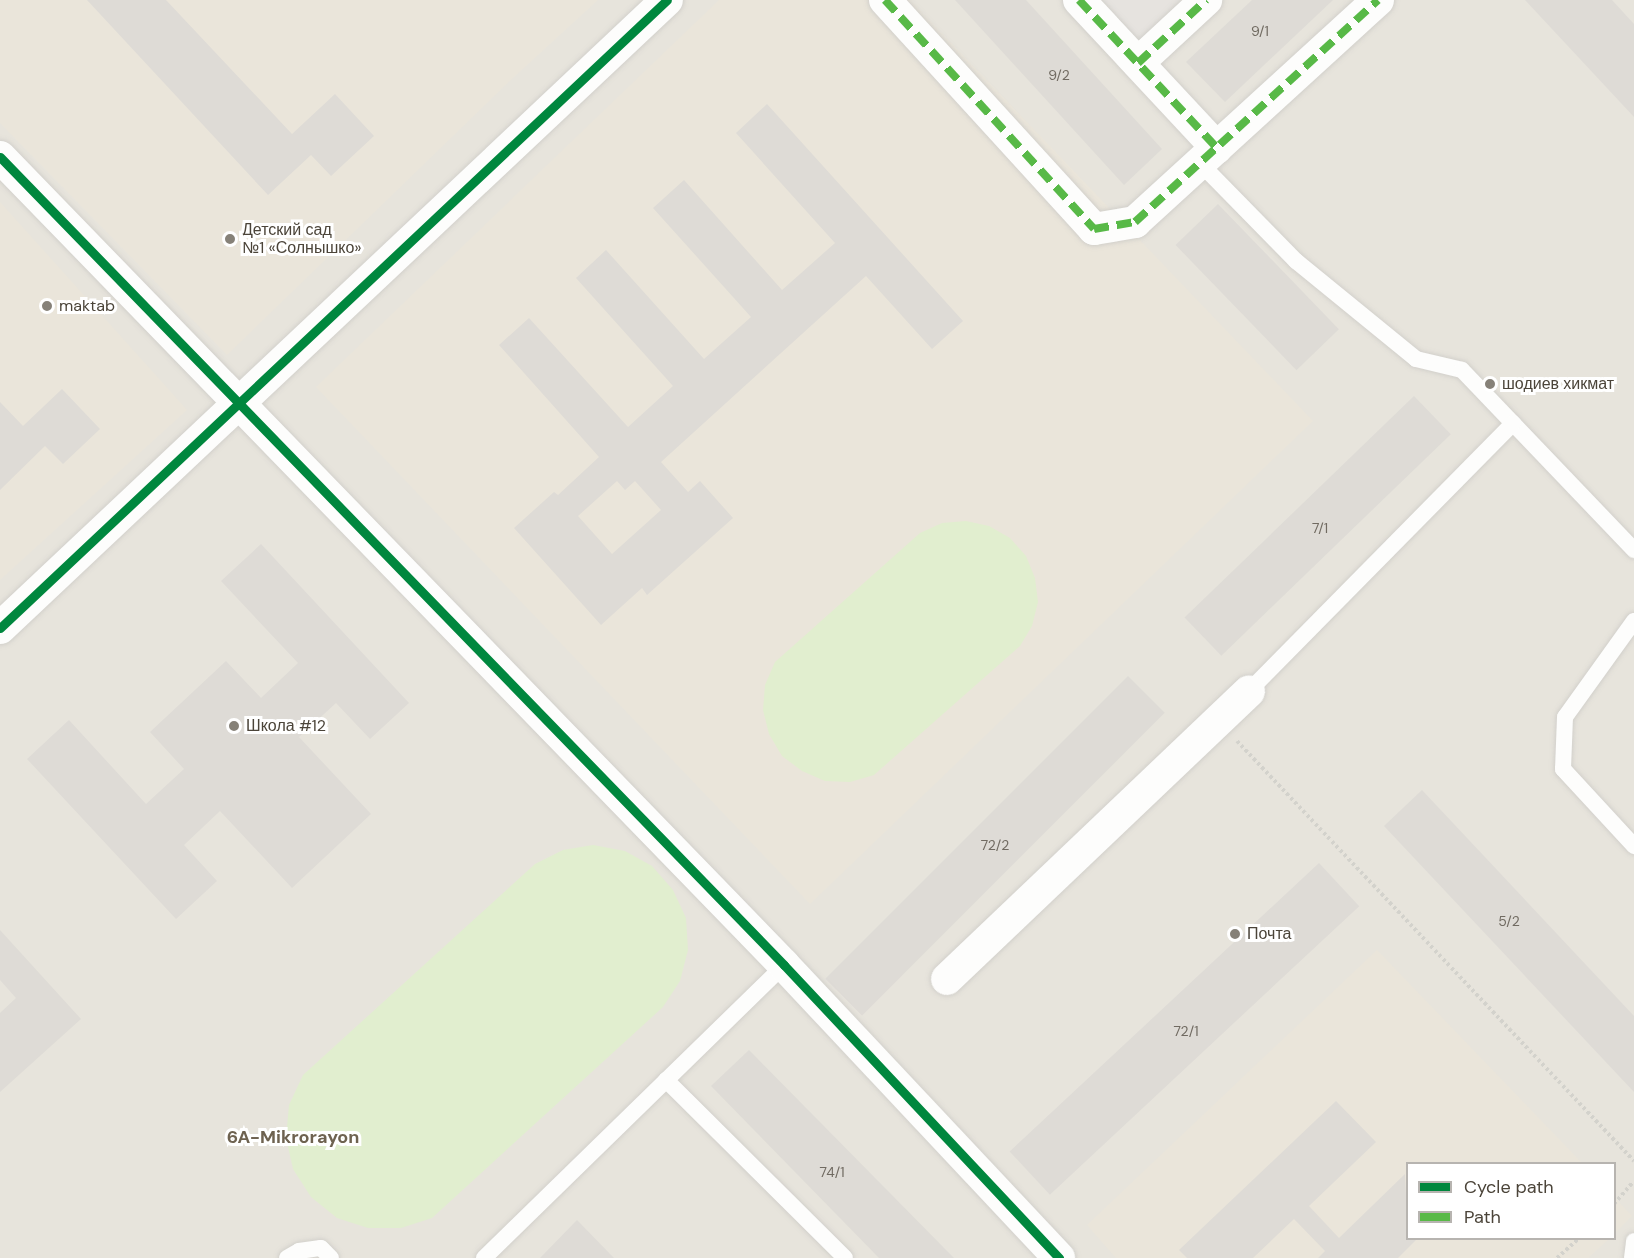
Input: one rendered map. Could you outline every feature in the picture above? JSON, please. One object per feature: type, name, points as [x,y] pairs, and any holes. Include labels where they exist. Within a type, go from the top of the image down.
[{"type":"street","points":[[0,628],[667,0]]},
{"type":"street","points":[[885,0],[1094,229],[1135,222],[1378,0]]},
{"type":"street","points":[[1079,0],[1138,63],[1209,156]]},
{"type":"street","points":[[1138,63],[1206,0]]},
{"type":"street","points":[[0,157],[784,965],[1059,1258]]},
{"type":"street","points":[[947,979],[1250,691]]},
{"type":"lane","points":[[1209,156],[1296,261],[1416,359],[1462,370],[1634,550]]},
{"type":"lane","points":[[1250,691],[1513,423]]},
{"type":"lane","points":[[1634,621],[1565,717],[1563,769],[1634,846]]},
{"type":"lane","points":[[484,1258],[784,965]]},
{"type":"lane","points":[[666,1080],[845,1258]]},
{"type":"lane","points":[[1632,1258],[1634,1241]]},
{"type":"lane","points":[[287,1258],[298,1251],[321,1248],[331,1258]]},
{"type":"path","points":[[1218,721],[1634,1161]]},
{"type":"path","points":[[1616,1202],[1634,1180]]},
{"type":"path","points":[[1557,1258],[1578,1240]]},
{"type":"shaded area","points":[[0,0],[1634,0],[1634,1258],[0,1258]]},
{"type":"shaded area","name":"Детский сад №1 «Солнышко»","points":[[0,0],[598,0],[514,77],[227,355],[0,123]]},
{"type":"shaded area","points":[[719,0],[910,0],[1313,421],[810,904],[316,387]]},
{"type":"shaded area","points":[[1102,0],[1188,0],[1140,43]]},
{"type":"shaded area","name":"maktab","points":[[0,202],[187,410],[0,580]]},
{"type":"shaded area","points":[[1377,950],[1581,1162],[1406,1162],[1406,1240],[1608,1240],[1588,1258],[1116,1258],[1087,1225]]},
{"type":"shaded area","points":[[1616,1199],[1632,1216],[1616,1232]]},
{"type":"green space","points":[[966,521],[989,526],[1010,538],[1026,556],[1035,578],[1038,602],[1032,626],[1020,646],[874,775],[850,782],[825,781],[802,771],[782,756],[769,734],[763,710],[765,685],[775,662],[920,533],[942,523]]},
{"type":"green space","points":[[593,845],[625,851],[652,866],[673,890],[686,918],[688,950],[680,981],[663,1007],[432,1218],[401,1228],[368,1228],[337,1218],[311,1197],[293,1169],[286,1138],[289,1105],[303,1075],[535,864],[563,850]]},
{"type":"building","points":[[87,0],[166,0],[292,134],[335,94],[374,136],[331,176],[311,155],[268,195]]},
{"type":"building","points":[[955,0],[1026,0],[1162,149],[1124,185]]},
{"type":"building","points":[[1252,0],[1333,0],[1225,102],[1186,62]]},
{"type":"building","points":[[1525,0],[1612,0],[1634,24],[1634,117]]},
{"type":"building","points":[[767,104],[963,321],[932,349],[866,276],[661,462],[688,492],[700,481],[733,518],[647,595],[642,588],[601,625],[514,528],[554,492],[558,495],[599,457],[499,345],[529,318],[628,427],[673,386],[576,278],[606,250],[704,359],[751,317],[653,208],[684,180],[782,290],[835,243],[736,133]],"holes":[[[617,481],[625,490],[635,481],[661,510],[612,554],[578,516]]]},
{"type":"building","points":[[1218,204],[1339,329],[1296,370],[1176,245]]},
{"type":"building","points":[[62,389],[100,429],[63,464],[45,446],[0,490],[0,402],[23,426]]},
{"type":"building","points":[[1414,396],[1451,434],[1221,656],[1185,618]]},
{"type":"building","name":"Школа #12","points":[[261,544],[409,703],[370,739],[336,703],[299,737],[371,814],[292,888],[220,811],[184,845],[217,881],[176,919],[27,759],[69,720],[146,804],[184,769],[150,732],[226,661],[261,698],[298,663],[221,581]]},
{"type":"building","points":[[1128,676],[1165,713],[862,1015],[825,979]]},
{"type":"building","points":[[1422,790],[1634,1016],[1634,1092],[1384,826]]},
{"type":"building","points":[[1319,863],[1359,906],[1050,1195],[1010,1151]]},
{"type":"building","points":[[0,930],[81,1019],[0,1092],[0,1013],[16,998],[0,980]]},
{"type":"building","points":[[749,1050],[954,1258],[879,1258],[711,1086]]},
{"type":"building","points":[[1336,1101],[1376,1142],[1309,1206],[1339,1238],[1405,1174],[1406,1240],[1416,1240],[1398,1258],[1318,1258],[1325,1251],[1294,1219],[1253,1258],[1187,1258],[1179,1250]]},
{"type":"building","points":[[577,1220],[614,1258],[540,1258]]},
{"type":"marked path","points":[[885,0],[1094,229],[1135,222],[1378,0]]},
{"type":"marked path","points":[[1079,0],[1217,148]]},
{"type":"marked path","points":[[1138,63],[1206,0]]},
{"type":"cycle path","points":[[0,628],[667,0]]},
{"type":"cycle path","points":[[0,157],[784,965],[1059,1258]]},
{"type":"place","name":"Детский сад №1 «Солнышко»","points":[[230,239]]},
{"type":"place","name":"maktab","points":[[47,306]]},
{"type":"place","name":"шодиев хикмат","points":[[1490,384]]},
{"type":"place","name":"Школа #12","points":[[234,726]]},
{"type":"place","name":"Почта","points":[[1235,934]]},
{"type":"district","name":"6A-Mikrorayon","points":[[293,1137]]}]
